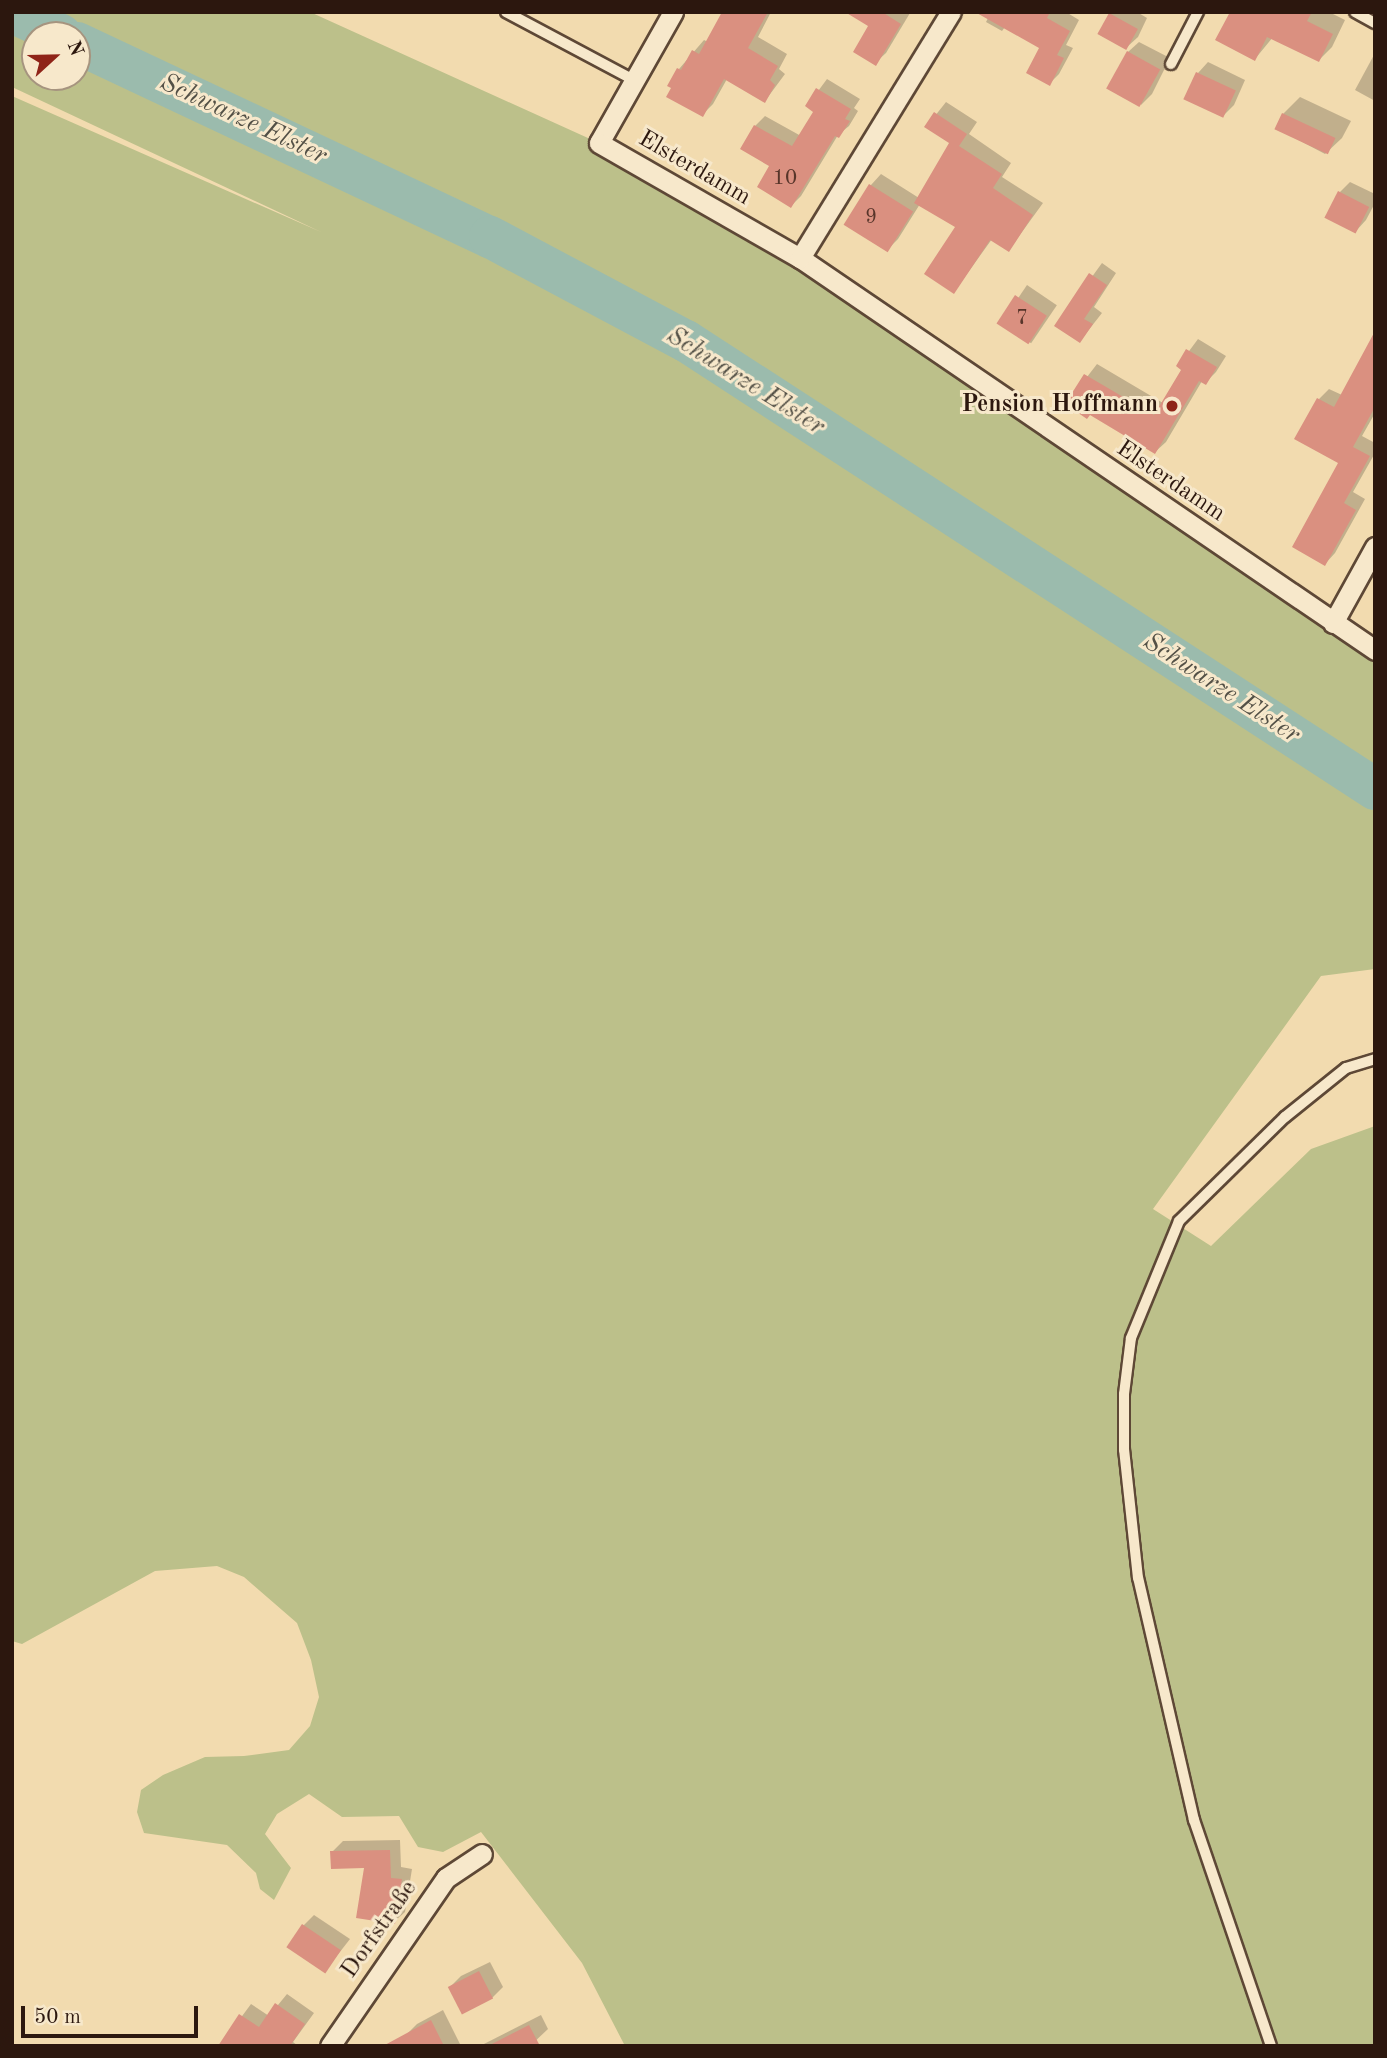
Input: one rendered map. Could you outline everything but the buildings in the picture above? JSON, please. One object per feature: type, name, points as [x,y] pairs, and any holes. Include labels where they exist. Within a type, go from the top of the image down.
[{"type":"street","points":[[634,80],[673,12]]},
{"type":"street","points":[[800,258],[951,12]]},
{"type":"street","name":"Elsterdamm","points":[[634,80],[600,143],[800,258],[1375,650]]},
{"type":"street","points":[[1333,623],[1375,547]]},
{"type":"street","name":"Dorfstraße","points":[[330,2046],[446,1878],[482,1854]]},
{"type":"lane","points":[[506,12],[634,80]]},
{"type":"lane","points":[[1171,64],[1198,12]]},
{"type":"lane","points":[[1355,12],[1375,23]]},
{"type":"lane","points":[[1271,2046],[1194,1820],[1138,1578],[1124,1450],[1124,1394],[1131,1338],[1180,1221],[1284,1116],[1346,1068],[1375,1059]]},
{"type":"green space","points":[[12,12],[310,12],[599,143],[800,258],[1375,651],[1375,969],[1321,976],[1153,1209],[1211,1246],[1311,1149],[1375,1126],[1375,2046],[625,2046],[582,1963],[481,1832],[443,1852],[418,1847],[399,1816],[342,1817],[309,1794],[277,1814],[265,1834],[291,1868],[274,1900],[260,1889],[256,1873],[227,1845],[144,1833],[137,1812],[141,1790],[163,1775],[205,1757],[244,1756],[289,1750],[310,1726],[319,1697],[311,1660],[297,1623],[244,1577],[217,1566],[155,1571],[22,1644],[12,1641],[12,96],[321,232],[12,87]]},
{"type":"waterway","name":"Schwarze Elster","points":[[12,12],[31,21]]},
{"type":"waterway","name":"Schwarze Elster","points":[[91,50],[490,237],[686,341],[1375,789]]},
{"type":"place","name":"Pension Hoffmann","points":[[1172,406]]}]
